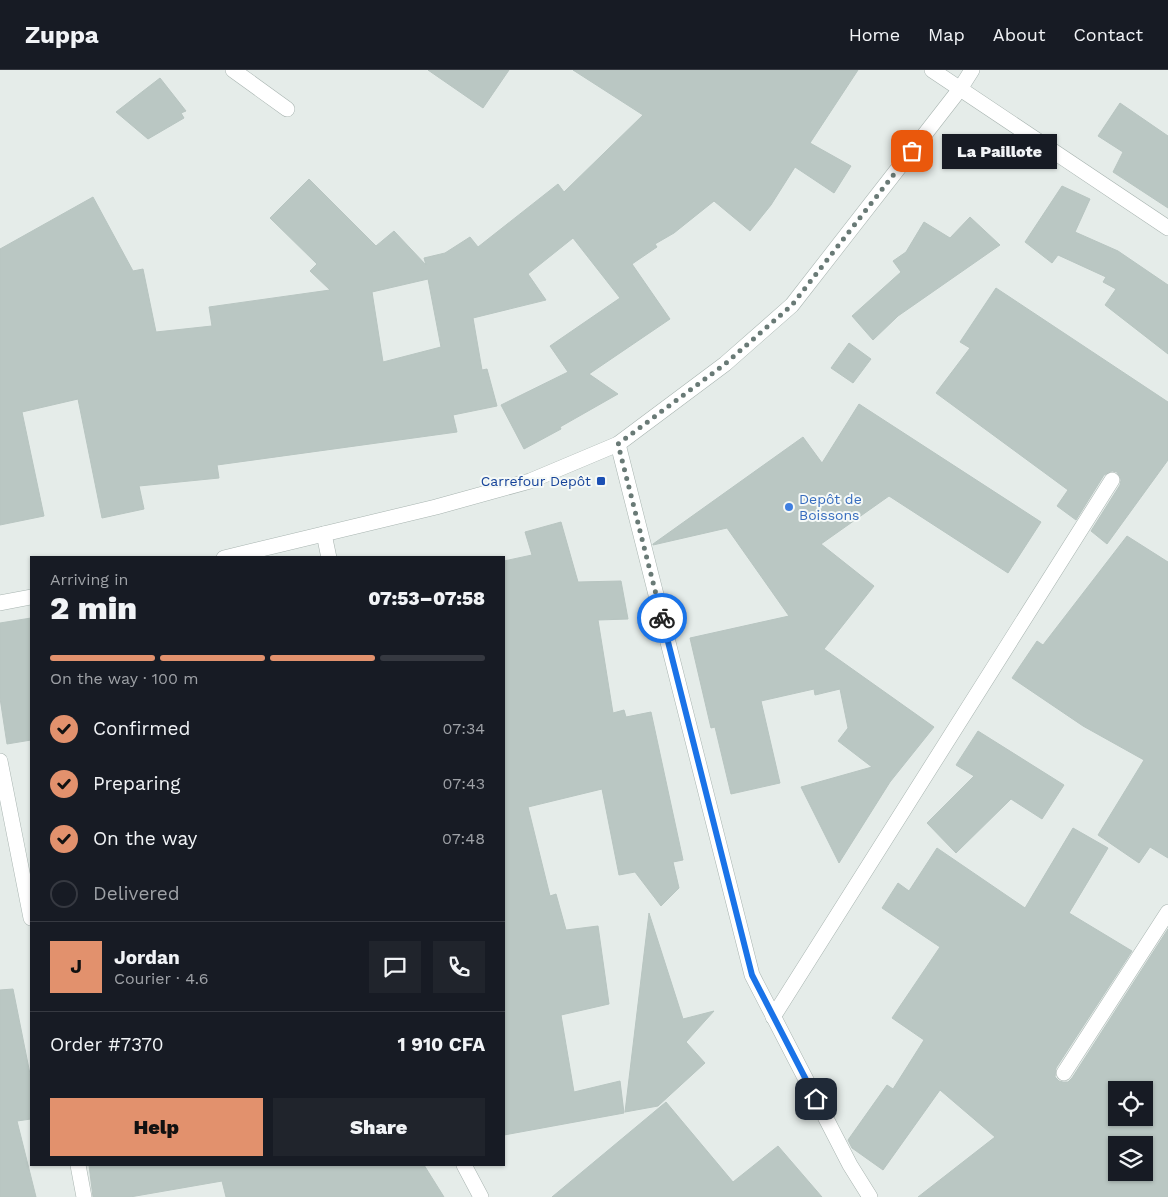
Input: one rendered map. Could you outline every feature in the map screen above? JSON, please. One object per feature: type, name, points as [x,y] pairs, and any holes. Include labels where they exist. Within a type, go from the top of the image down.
[{"type":"street","points":[[233,70],[287,109]]},
{"type":"street","points":[[932,70],[1168,228]]},
{"type":"street","points":[[232,556],[436,507],[530,481],[618,444],[725,364],[792,305],[960,89],[972,70]]},
{"type":"street","points":[[618,444],[752,975],[850,1165],[870,1197]]},
{"type":"street","points":[[772,1017],[1112,480]]},
{"type":"street","points":[[324,534],[329,556]]},
{"type":"street","points":[[0,603],[30,597]]},
{"type":"street","points":[[0,760],[30,913]]},
{"type":"street","points":[[1064,1073],[1168,912]]},
{"type":"street","points":[[78,1166],[84,1197]]},
{"type":"street","points":[[465,1166],[481,1197]]},
{"type":"building","points":[[428,70],[509,70],[483,108]]},
{"type":"building","points":[[573,70],[858,70],[810,143],[851,166],[834,193],[795,167],[771,205],[750,231],[714,201],[674,233],[655,244],[657,247],[632,264],[670,319],[589,374],[618,394],[524,449],[501,405],[568,372],[550,346],[620,298],[573,238],[528,274],[546,300],[473,318],[482,370],[487,369],[497,406],[453,415],[457,432],[217,465],[219,478],[139,486],[144,509],[102,518],[78,399],[22,412],[44,516],[0,525],[0,249],[93,197],[133,271],[143,269],[156,332],[212,326],[209,307],[330,290],[310,271],[317,264],[270,218],[309,179],[376,246],[394,231],[426,265],[424,258],[445,253],[470,237],[478,247],[558,184],[564,192],[643,115]],"holes":[[[428,279],[441,347],[383,362],[372,292]]]},
{"type":"building","points":[[160,78],[186,111],[181,113],[184,118],[148,139],[116,112]]},
{"type":"building","points":[[1120,103],[1168,136],[1168,208],[1113,172],[1123,152],[1098,136]]},
{"type":"building","points":[[1062,186],[1090,199],[1075,232],[1118,251],[1168,285],[1168,354],[1105,305],[1116,289],[1103,282],[1106,277],[1058,255],[1052,263],[1025,242]]},
{"type":"building","points":[[970,217],[1000,245],[898,316],[873,340],[852,316],[901,272],[893,261],[906,252],[924,222],[950,238]]},
{"type":"building","points":[[996,288],[1168,402],[1168,460],[1107,544],[1091,531],[1120,485],[1121,480],[1117,472],[1112,471],[1104,475],[1076,520],[1057,506],[1068,490],[936,393],[970,348],[960,342]]},
{"type":"building","points":[[849,343],[871,359],[853,383],[831,368]]},
{"type":"building","points":[[859,404],[1041,522],[1008,573],[889,496],[821,544],[874,586],[824,649],[934,727],[890,782],[839,863],[801,787],[872,767],[838,741],[848,728],[840,689],[815,695],[814,689],[761,701],[780,783],[731,794],[715,727],[711,728],[690,638],[789,616],[727,528],[653,544],[803,437],[822,463]]},
{"type":"building","points":[[561,522],[578,582],[621,581],[628,619],[598,620],[613,713],[624,710],[626,717],[651,712],[683,860],[673,862],[679,888],[661,906],[635,872],[619,875],[602,789],[528,807],[550,896],[556,894],[566,930],[598,926],[609,1004],[561,1015],[574,1092],[620,1081],[624,1113],[505,1135],[505,561],[532,555],[525,532]]},
{"type":"building","points":[[1127,536],[1168,562],[1168,858],[1150,847],[1139,863],[1098,835],[1144,760],[1083,726],[1012,678],[1037,641],[1043,645]]},
{"type":"building","points":[[30,618],[30,740],[7,744],[0,698],[0,623]]},
{"type":"building","points":[[978,731],[1064,785],[1042,819],[1011,799],[956,853],[927,823],[974,776],[956,765]]},
{"type":"building","points":[[1073,828],[1108,848],[1069,913],[1132,951],[1056,1068],[1055,1077],[1059,1081],[1068,1082],[1072,1078],[1168,929],[1168,1197],[918,1197],[995,1137],[940,1090],[883,1170],[852,1148],[848,1140],[887,1085],[893,1089],[924,1040],[892,1018],[940,947],[882,908],[898,883],[909,891],[937,848],[1025,908]]},
{"type":"building","points":[[649,913],[683,1019],[714,1011],[686,1042],[705,1063],[658,1106],[625,1112]]},
{"type":"building","points":[[13,989],[30,1074],[30,1119],[17,1121],[36,1197],[0,1197],[0,990]]},
{"type":"building","points":[[666,1102],[733,1182],[778,1146],[822,1197],[552,1197]]},
{"type":"building","points":[[89,1166],[425,1166],[444,1197],[226,1197],[222,1181],[130,1197],[93,1197]]},
{"type":"way so far","points":[[662,618],[618,444],[725,364],[792,305],[912,151]]},
{"type":"place","name":"La Paillote","points":[[912,151]]},
{"type":"place","name":"Carrefour Depôt","points":[[601,481]]},
{"type":"place","name":"Depôt de Boissons","points":[[789,507]]},
{"type":"route","points":[[662,618],[752,975],[816,1099]]}]
